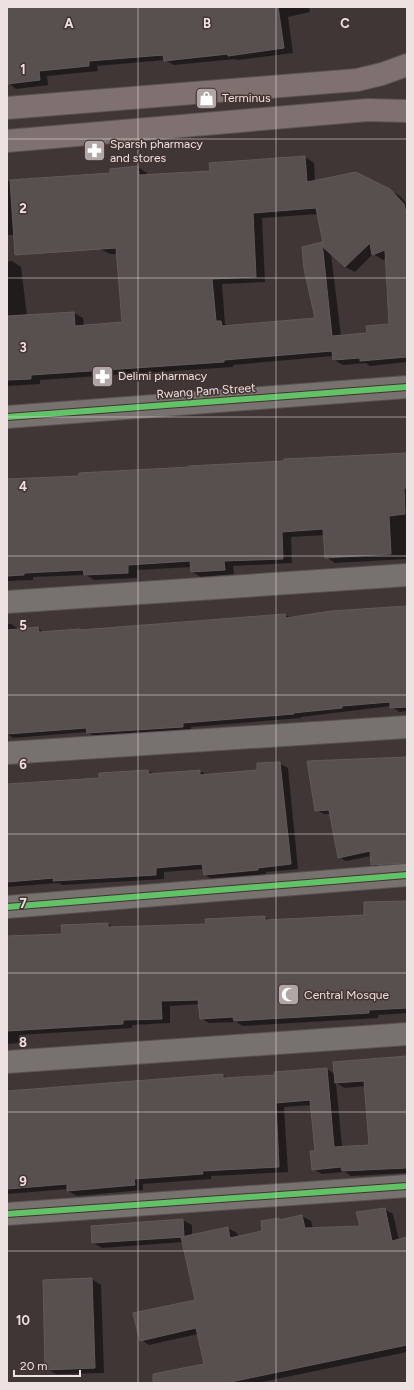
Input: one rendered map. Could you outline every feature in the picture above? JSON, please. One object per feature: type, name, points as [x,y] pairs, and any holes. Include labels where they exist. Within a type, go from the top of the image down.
[{"type":"main road","points":[[7,108],[357,80],[382,74],[407,65]]},
{"type":"main road","points":[[7,141],[368,110],[407,111]]},
{"type":"street","name":"Rwang Pam Street","points":[[7,417],[407,387]]},
{"type":"street","points":[[7,602],[407,576]]},
{"type":"street","points":[[7,753],[407,727]]},
{"type":"street","points":[[7,907],[407,875]]},
{"type":"street","points":[[7,1062],[407,1034]]},
{"type":"street","points":[[7,1214],[407,1186]]},
{"type":"building","points":[[7,7],[278,7],[284,48],[228,56],[228,54],[164,61],[163,55],[89,61],[89,66],[39,71],[40,80],[7,84]]},
{"type":"building","points":[[305,156],[307,182],[356,172],[390,189],[404,204],[407,217],[407,357],[360,361],[360,358],[333,360],[332,351],[224,360],[224,362],[31,375],[31,379],[7,380],[7,316],[74,312],[75,326],[122,322],[116,248],[15,255],[10,180],[110,173],[110,169],[138,166],[139,175],[210,171],[209,163]],"holes":[[[316,208],[324,248],[345,267],[370,243],[372,255],[385,250],[389,324],[366,326],[367,333],[332,336],[322,242],[302,247],[304,269],[315,318],[222,326],[221,321],[216,321],[212,279],[256,277],[253,213]]]},
{"type":"building","points":[[407,453],[407,488],[404,488],[405,514],[389,516],[391,554],[325,558],[323,529],[282,532],[283,559],[224,561],[225,570],[191,572],[190,561],[128,565],[128,573],[84,575],[83,570],[24,573],[24,575],[7,576],[7,479],[79,476],[79,473],[284,461],[284,459]]},
{"type":"building","points":[[407,606],[407,707],[390,708],[390,702],[342,706],[342,708],[293,713],[294,714],[183,723],[183,727],[87,733],[86,728],[7,734],[7,630],[38,627],[39,632],[80,630],[285,614],[286,618],[331,611]]},
{"type":"building","points":[[407,757],[407,863],[371,865],[370,851],[338,858],[329,810],[315,811],[307,761]]},
{"type":"building","points":[[280,762],[291,864],[258,868],[258,870],[204,875],[202,864],[156,868],[156,875],[53,881],[54,878],[7,882],[7,784],[99,778],[99,773],[148,770],[149,774],[200,770],[200,775],[257,770],[257,763]]},
{"type":"building","points":[[407,901],[407,1008],[369,1010],[369,1013],[234,1021],[233,1017],[200,1019],[198,1000],[161,1001],[162,1019],[123,1020],[123,1024],[7,1031],[7,936],[62,934],[61,925],[108,923],[108,927],[206,924],[205,919],[265,916],[265,920],[364,915],[364,902]]},
{"type":"building","points":[[407,1056],[407,1168],[342,1171],[341,1167],[312,1170],[310,1151],[315,1151],[310,1100],[276,1103],[279,1167],[202,1171],[203,1174],[134,1179],[135,1185],[67,1191],[67,1184],[7,1189],[7,1091],[223,1074],[223,1078],[275,1075],[274,1072],[327,1068],[334,1147],[369,1145],[364,1081],[335,1083],[333,1062]]},
{"type":"building","points":[[385,1208],[392,1241],[407,1237],[407,1345],[226,1383],[153,1383],[153,1374],[204,1364],[196,1328],[140,1341],[133,1313],[195,1300],[181,1237],[228,1227],[230,1238],[262,1231],[261,1221],[279,1218],[279,1220],[302,1215],[305,1228],[360,1226],[356,1212]]},
{"type":"building","points":[[183,1219],[184,1237],[92,1243],[91,1226]]},
{"type":"building","points":[[92,1278],[95,1368],[45,1370],[43,1280]]},
{"type":"cycle path","points":[[7,417],[407,387]]},
{"type":"cycle path","points":[[7,907],[407,875]]},
{"type":"cycle path","points":[[7,1214],[407,1186]]},
{"type":"place","name":"Terminus","points":[[207,98]]},
{"type":"place","name":"Sparsh pharmacy and stores","points":[[94,151]]},
{"type":"place","name":"Delimi pharmacy","points":[[102,376]]},
{"type":"place","name":"Central Mosque","points":[[289,995]]}]
